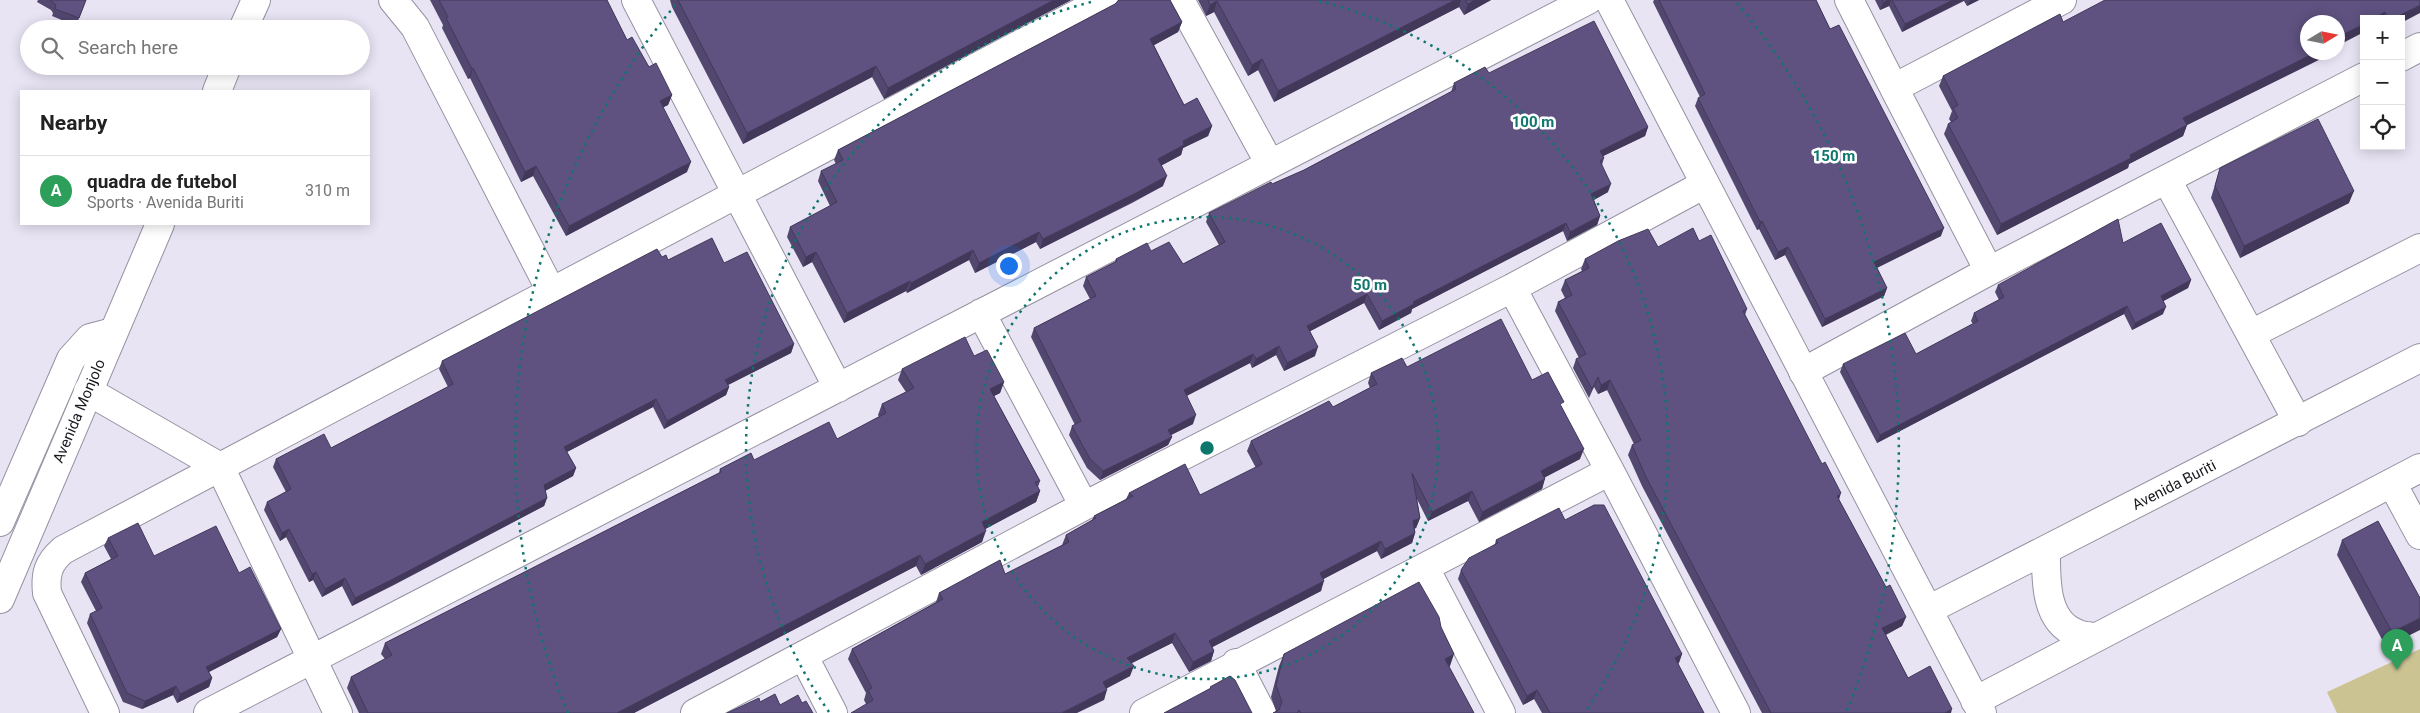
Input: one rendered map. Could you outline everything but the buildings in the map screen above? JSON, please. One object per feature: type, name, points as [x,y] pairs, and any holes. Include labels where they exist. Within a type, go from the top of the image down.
[{"type":"street","points":[[247,20],[256,0]]},
{"type":"street","points":[[393,0],[415,27],[551,291]]},
{"type":"street","points":[[105,713],[47,593],[45,580],[52,560],[63,550],[1104,0]]},
{"type":"street","points":[[1180,0],[1270,164]]},
{"type":"street","points":[[208,713],[1588,0]]},
{"type":"street","points":[[1609,0],[1978,707],[2095,637],[2420,468]]},
{"type":"street","points":[[1849,0],[1989,271]]},
{"type":"street","points":[[1894,88],[2062,0]]},
{"type":"street","points":[[641,2],[838,388]]},
{"type":"street","points":[[2405,55],[2420,48]]},
{"type":"street","points":[[216,90],[223,75]]},
{"type":"street","points":[[1803,372],[1989,271],[2360,79]]},
{"type":"street","points":[[2167,180],[2298,422]]},
{"type":"street","points":[[694,713],[804,657],[1084,506],[1512,288],[1705,184]]},
{"type":"street","name":"Avenida Monjolo","points":[[0,599],[160,225]]},
{"type":"street","points":[[2251,334],[2420,248]]},
{"type":"street","points":[[1512,288],[1736,713]]},
{"type":"street","points":[[982,314],[1084,506]]},
{"type":"street","points":[[0,522],[71,359],[90,338],[113,332]]},
{"type":"street","name":"Avenida Buriti","points":[[1928,610],[2420,358]]},
{"type":"street","points":[[88,391],[220,467],[338,713]]},
{"type":"street","points":[[1144,713],[1236,663],[1610,471]]},
{"type":"street","points":[[2392,483],[2420,535]]},
{"type":"street","points":[[2046,550],[2048,595],[2055,613],[2065,626],[2075,633],[2095,637]]},
{"type":"street","points":[[1424,568],[1501,713]]},
{"type":"street","points":[[804,657],[833,713]]},
{"type":"street","points":[[1236,663],[1262,713]]},
{"type":"shaded area","points":[[2420,649],[2420,713],[2337,713],[2327,692]]},
{"type":"place","name":"quadra de futebol","points":[[2397,670]]}]
